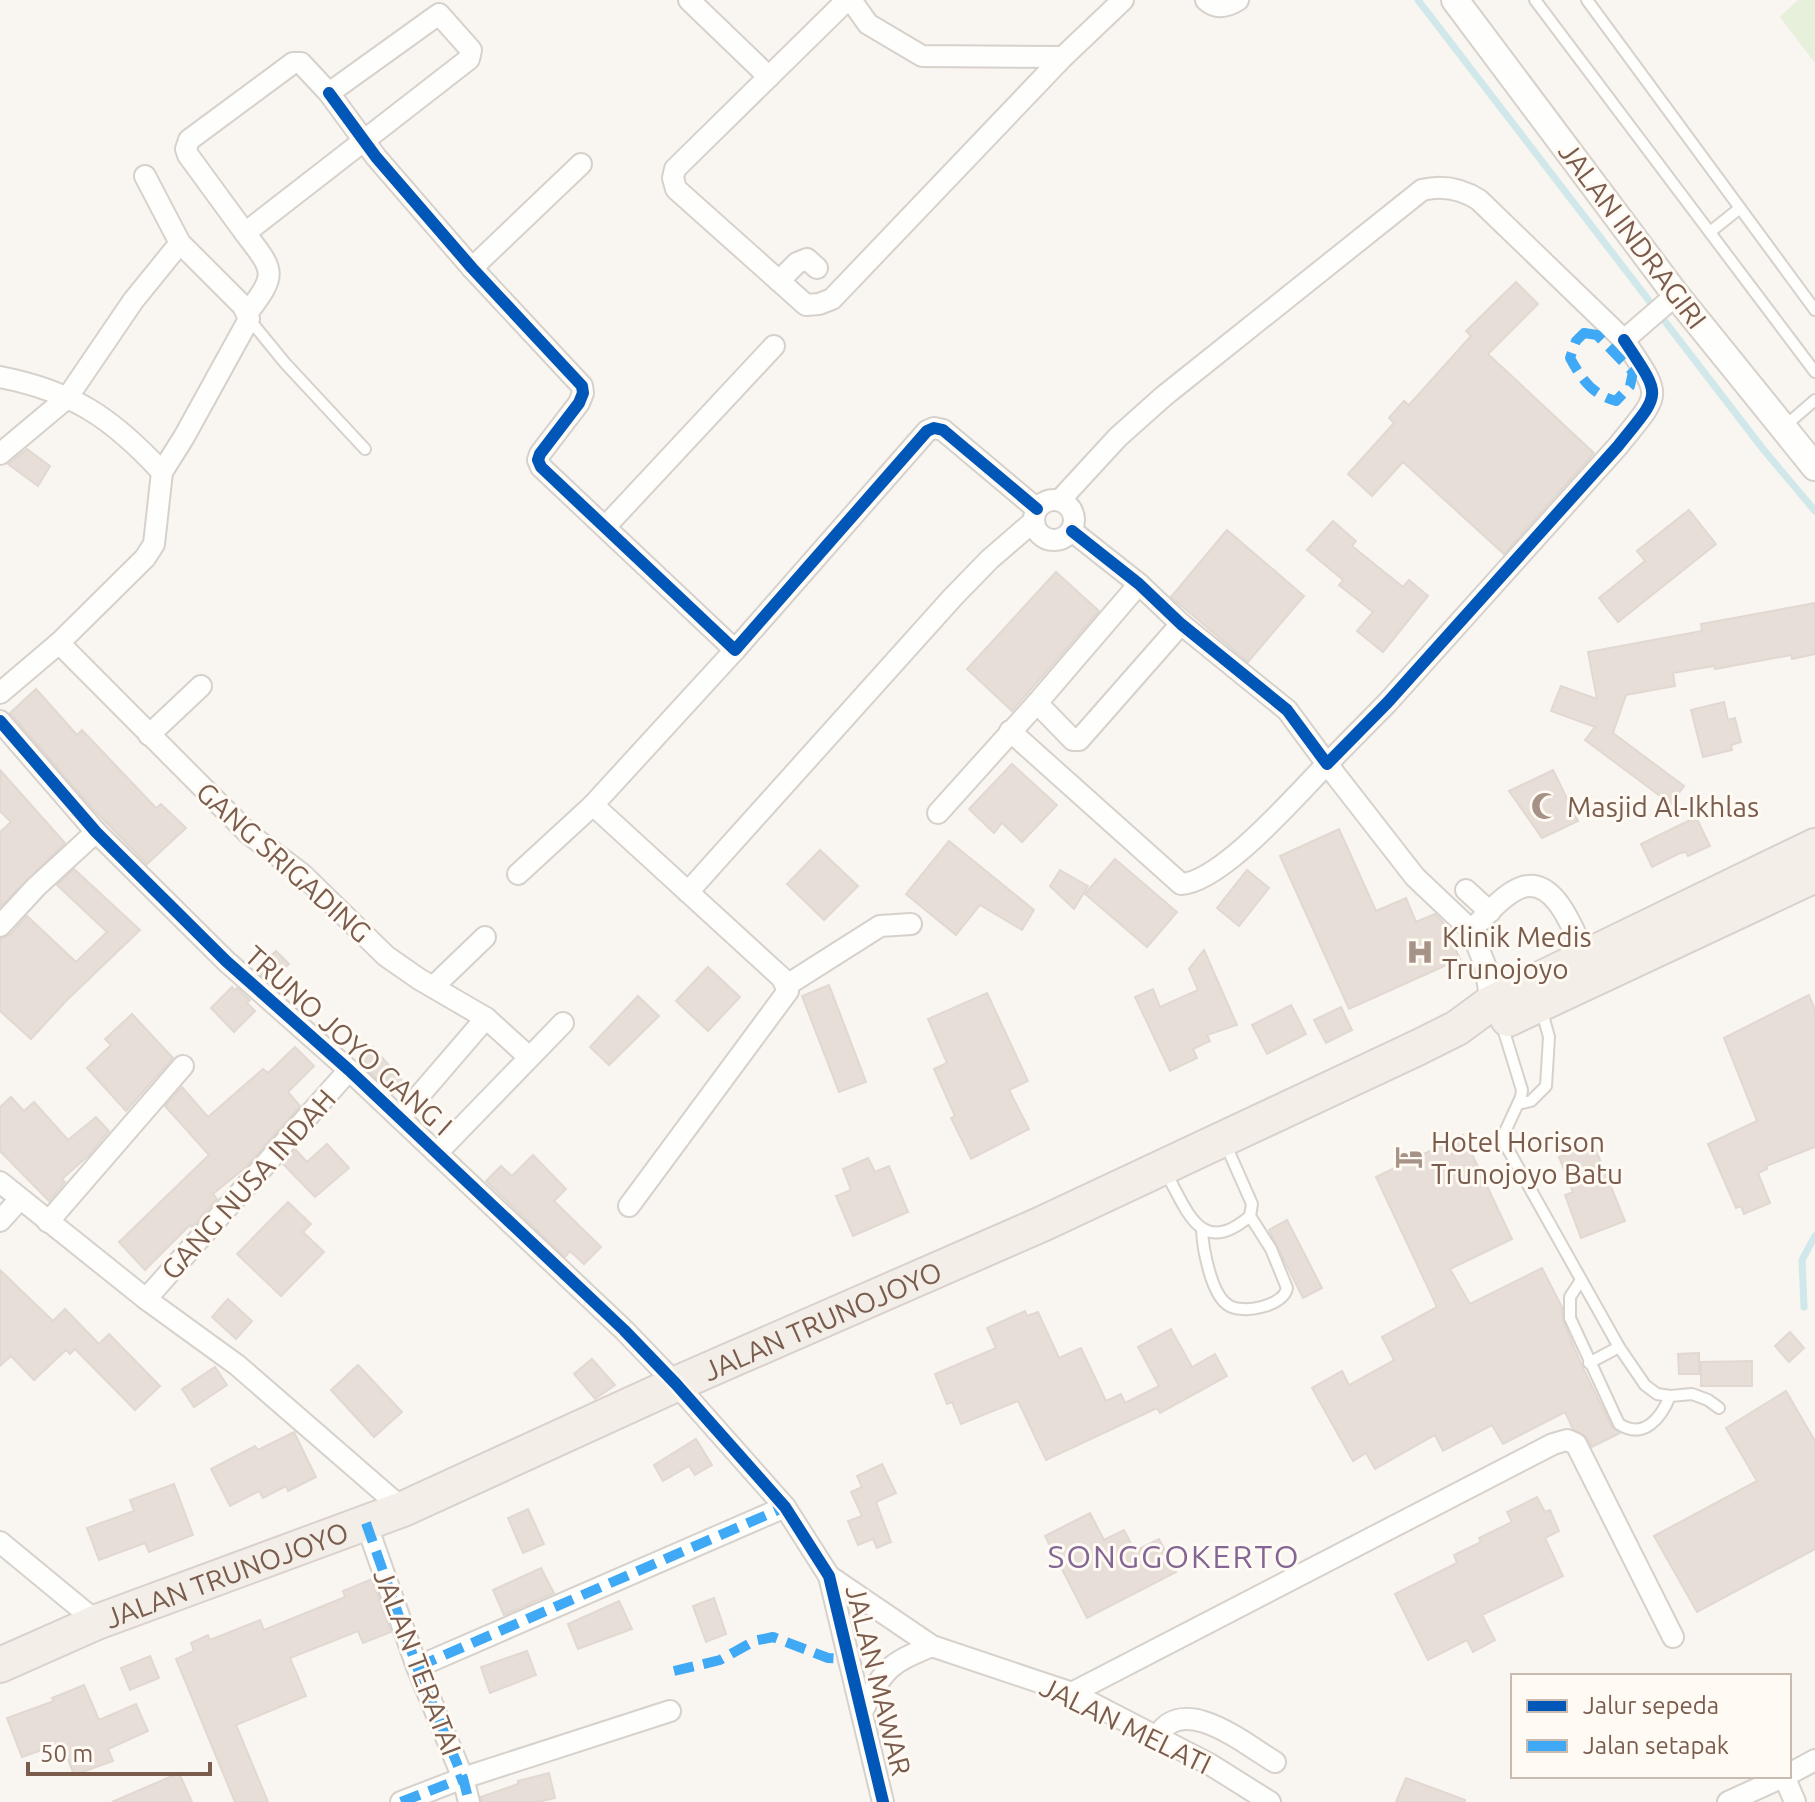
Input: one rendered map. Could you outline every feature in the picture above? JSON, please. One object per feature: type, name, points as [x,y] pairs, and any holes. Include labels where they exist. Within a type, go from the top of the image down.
[{"type":"main road","name":"JALAN TRUNOJOYO","points":[[0,1665],[97,1622],[403,1509],[676,1384],[913,1282],[1496,1012],[1585,955],[1815,846]]},
{"type":"main road","name":"JALAN TRUNOJOYO","points":[[1496,1012],[1540,1004],[1815,875]]},
{"type":"street","points":[[689,0],[769,77]]},
{"type":"street","points":[[1063,57],[922,56],[868,24],[849,0],[675,169],[673,178],[676,189],[806,305],[832,299],[1063,57],[1123,0]]},
{"type":"street","points":[[1206,0],[1211,5],[1221,7],[1238,0]]},
{"type":"street","name":"JALAN INDRAGIRI","points":[[1455,0],[1671,301],[1784,427],[1815,467]]},
{"type":"street","points":[[245,233],[469,59],[471,50],[439,14],[329,93]]},
{"type":"street","points":[[0,693],[59,643],[145,558],[154,544],[162,472],[184,437],[248,315],[267,287],[270,274],[265,260],[188,155],[187,142],[293,63],[301,63],[329,93],[376,157],[472,268],[582,386],[579,403],[540,454],[538,460],[541,467],[735,650]]},
{"type":"street","points":[[472,268],[581,164]]},
{"type":"street","points":[[145,176],[180,243],[248,315]]},
{"type":"street","points":[[1010,731],[1181,884],[1194,880],[1230,860],[1398,690],[1618,446],[1652,402],[1654,389],[1626,338],[1479,200],[1467,192],[1434,187],[1422,190],[1164,396],[1118,437],[1060,500]]},
{"type":"street","points":[[0,454],[67,398],[133,301],[180,243]]},
{"type":"street","points":[[779,281],[797,263],[807,259],[817,268]]},
{"type":"street","points":[[1626,338],[1671,301]]},
{"type":"street","points":[[606,526],[774,346]]},
{"type":"street","points":[[0,377],[37,385],[92,410],[128,436],[162,472]]},
{"type":"street","points":[[518,874],[593,805],[735,650],[927,431],[934,428],[943,430],[1036,515],[1039,533],[1049,540],[1062,539],[1072,531],[1075,519],[1070,507],[1060,500],[1047,501],[1036,515],[968,581],[688,892]]},
{"type":"street","points":[[1072,531],[1287,710],[1415,877],[1471,930],[1485,965],[1496,1012]]},
{"type":"street","points":[[938,813],[1139,584]]},
{"type":"street","points":[[1037,703],[1073,740],[1079,740],[1181,624]]},
{"type":"street","name":"GANG SRIGADING","points":[[59,643],[249,834],[302,874],[386,956],[486,1018],[529,1057]]},
{"type":"street","points":[[149,735],[201,686]]},
{"type":"street","name":"TRUNO JOYO GANG I","points":[[0,721],[96,832],[226,961],[349,1070],[624,1330],[676,1384]]},
{"type":"street","points":[[593,805],[787,985],[788,991],[629,1206]]},
{"type":"street","points":[[0,926],[36,887],[96,832]]},
{"type":"street","points":[[1471,930],[1521,888],[1533,886],[1557,901],[1570,920],[1585,955]]},
{"type":"street","points":[[1466,890],[1490,912]]},
{"type":"street","points":[[787,985],[880,926],[911,924]]},
{"type":"street","points":[[433,987],[485,937]]},
{"type":"street","points":[[400,1118],[486,1018]]},
{"type":"street","points":[[437,1153],[563,1023]]},
{"type":"street","points":[[48,1222],[183,1066]]},
{"type":"street","name":"GANG NUSA INDAH","points":[[146,1299],[349,1070]]},
{"type":"street","points":[[0,1182],[146,1299],[237,1365],[403,1509]]},
{"type":"street","points":[[0,1221],[20,1199]]},
{"type":"street","name":"JALAN MAWAR","points":[[676,1384],[785,1507],[829,1576],[883,1802]]},
{"type":"street","points":[[1072,1693],[1553,1444],[1567,1440],[1576,1444],[1673,1637]]},
{"type":"street","points":[[417,1667],[785,1507]]},
{"type":"street","name":"JALAN TERATAI","points":[[366,1523],[417,1667],[463,1778],[469,1802]]},
{"type":"street","points":[[0,1542],[97,1622]]},
{"type":"street","name":"JALAN MELATI","points":[[829,1576],[932,1646],[1072,1693],[1211,1765],[1270,1802]]},
{"type":"street","points":[[863,1710],[885,1670],[901,1659],[932,1646]]},
{"type":"street","points":[[401,1802],[463,1778],[670,1711]]},
{"type":"street","points":[[1157,1737],[1169,1722],[1193,1717],[1275,1762]]},
{"type":"street","points":[[1791,1772],[1815,1760]]},
{"type":"street","points":[[1728,1802],[1780,1778]]},
{"type":"street","points":[[1787,1778],[1795,1802]]},
{"type":"lane","points":[[1535,0],[1815,372]]},
{"type":"lane","points":[[1587,0],[1815,310]]},
{"type":"lane","points":[[1710,232],[1740,208]]},
{"type":"lane","points":[[248,315],[285,363],[365,449]]},
{"type":"lane","points":[[1784,427],[1815,400]]},
{"type":"lane","points":[[1518,1104],[1531,1101],[1546,1086],[1549,1037],[1540,1004]]},
{"type":"lane","points":[[1496,1012],[1522,1090],[1503,1136],[1505,1144],[1581,1280],[1619,1347],[1645,1385],[1657,1394],[1692,1394],[1719,1408]]},
{"type":"lane","points":[[1202,1230],[1215,1235],[1250,1216],[1252,1204],[1224,1140]]},
{"type":"lane","points":[[1163,1168],[1202,1230],[1206,1263],[1221,1299],[1229,1307],[1242,1310],[1281,1300],[1287,1288],[1271,1249],[1250,1216]]},
{"type":"lane","points":[[1581,1280],[1570,1297],[1570,1318],[1619,1424],[1636,1430],[1653,1424],[1663,1414],[1670,1396]]},
{"type":"lane","points":[[1589,1363],[1619,1347]]},
{"type":"green space","points":[[1798,0],[1815,0],[1815,63],[1780,17]]},
{"type":"building","points":[[1516,282],[1538,304],[1488,354],[1594,453],[1504,554],[1403,462],[1372,496],[1348,474],[1394,423],[1389,418],[1404,401],[1409,405],[1471,336],[1466,331]]},
{"type":"building","points":[[27,449],[50,466],[38,486],[8,464]]},
{"type":"building","points":[[1689,510],[1716,544],[1618,622],[1599,598],[1645,561],[1637,551]]},
{"type":"building","points":[[1333,521],[1356,541],[1352,546],[1403,587],[1409,580],[1428,596],[1383,652],[1357,631],[1373,612],[1339,585],[1343,580],[1307,550]]},
{"type":"building","points":[[1227,530],[1304,596],[1248,662],[1171,597]]},
{"type":"building","points":[[1056,572],[1099,611],[1012,711],[967,669]]},
{"type":"building","points":[[1815,603],[1815,654],[1673,673],[1675,686],[1626,695],[1613,733],[1684,786],[1671,804],[1585,740],[1595,727],[1551,711],[1561,686],[1597,699],[1588,652],[1702,631],[1701,624]]},
{"type":"building","points":[[36,689],[77,735],[82,730],[156,808],[161,804],[186,828],[147,864],[94,810],[10,713]]},
{"type":"building","points":[[1724,702],[1728,720],[1735,718],[1741,742],[1731,745],[1732,750],[1703,757],[1691,710]]},
{"type":"building","points":[[1012,764],[1057,805],[1022,842],[1002,823],[994,833],[969,809]]},
{"type":"building","points":[[0,770],[65,843],[0,907],[0,832],[11,822],[0,811]]},
{"type":"building","name":"Masjid Al-Ikhlas","points":[[1553,770],[1578,821],[1542,838],[1509,791]]},
{"type":"building","points":[[1696,817],[1710,846],[1688,856],[1686,852],[1680,853],[1652,867],[1641,844]]},
{"type":"building","points":[[1339,829],[1376,911],[1406,898],[1416,922],[1435,914],[1443,922],[1460,959],[1349,1009],[1280,856]]},
{"type":"building","points":[[949,841],[1034,910],[1022,930],[980,905],[956,935],[906,894]]},
{"type":"building","points":[[820,850],[858,886],[824,920],[787,884]]},
{"type":"building","points":[[1115,859],[1177,912],[1147,947],[1085,894]]},
{"type":"building","points":[[74,869],[140,930],[31,1039],[0,1011],[0,939],[10,935],[27,916],[76,962],[107,932],[57,885]]},
{"type":"building","points":[[1060,870],[1088,886],[1074,909],[1050,886]]},
{"type":"building","points":[[1247,870],[1269,888],[1239,926],[1217,908]]},
{"type":"building","points":[[1204,950],[1237,1025],[1207,1035],[1210,1041],[1193,1049],[1197,1058],[1170,1071],[1135,997],[1153,989],[1160,1007],[1198,990],[1189,969]]},
{"type":"building","points":[[276,951],[289,964],[269,982],[256,970]]},
{"type":"building","points":[[708,967],[740,997],[708,1031],[676,1001]]},
{"type":"building","points":[[829,985],[866,1082],[839,1092],[802,996]]},
{"type":"building","points":[[232,987],[250,1000],[247,1003],[255,1011],[234,1032],[211,1008]]},
{"type":"building","points":[[987,993],[1028,1081],[1009,1090],[1029,1129],[971,1159],[951,1118],[955,1116],[934,1069],[947,1063],[928,1019]]},
{"type":"building","points":[[1809,995],[1815,1010],[1815,1147],[1766,1166],[1767,1169],[1758,1173],[1770,1203],[1744,1214],[1741,1206],[1736,1208],[1708,1144],[1757,1121],[1724,1038]]},
{"type":"building","points":[[638,996],[659,1016],[609,1065],[590,1047]]},
{"type":"building","points":[[1291,1005],[1306,1034],[1267,1054],[1252,1025]]},
{"type":"building","points":[[1341,1007],[1352,1030],[1326,1043],[1314,1020]]},
{"type":"building","points":[[132,1014],[173,1058],[126,1111],[87,1068],[111,1045],[105,1039]]},
{"type":"building","points":[[295,1047],[314,1066],[288,1092],[300,1106],[247,1166],[213,1194],[217,1199],[192,1227],[190,1225],[145,1270],[119,1242],[209,1155],[165,1106],[182,1087],[208,1117],[263,1069],[268,1073]]},
{"type":"building","points":[[373,1047],[405,1084],[393,1094],[358,1061]]},
{"type":"building","points":[[11,1097],[24,1111],[34,1102],[68,1140],[96,1117],[109,1131],[89,1155],[62,1179],[65,1182],[49,1201],[0,1151],[0,1107]]},
{"type":"building","points":[[1463,1135],[1512,1239],[1450,1269],[1470,1304],[1542,1268],[1562,1307],[1563,1321],[1582,1366],[1612,1427],[1620,1433],[1592,1447],[1587,1437],[1573,1429],[1565,1412],[1503,1444],[1492,1425],[1443,1451],[1435,1435],[1375,1469],[1366,1453],[1353,1461],[1312,1388],[1342,1371],[1349,1385],[1394,1360],[1382,1337],[1437,1307],[1376,1177]]},
{"type":"building","points":[[1593,1143],[1625,1221],[1581,1238],[1565,1195],[1573,1192],[1559,1157]]},
{"type":"building","points":[[327,1144],[349,1168],[315,1197],[283,1164],[296,1150],[307,1162]]},
{"type":"building","points":[[533,1155],[566,1189],[554,1201],[601,1247],[584,1264],[570,1251],[565,1257],[486,1181],[501,1166],[512,1176]]},
{"type":"building","points":[[868,1158],[875,1172],[889,1166],[908,1212],[853,1236],[836,1196],[851,1190],[843,1169]]},
{"type":"building","points":[[288,1202],[311,1224],[303,1232],[324,1252],[281,1296],[237,1254]]},
{"type":"building","points":[[1287,1220],[1322,1288],[1303,1298],[1269,1230]]},
{"type":"building","points":[[0,1270],[53,1321],[65,1309],[99,1344],[109,1334],[160,1386],[135,1410],[75,1349],[70,1354],[66,1350],[34,1380],[11,1356],[0,1366]]},
{"type":"building","points":[[228,1299],[252,1321],[236,1339],[212,1317]]},
{"type":"building","points":[[1025,1311],[1027,1316],[1038,1312],[1059,1358],[1081,1348],[1106,1401],[1121,1394],[1125,1403],[1159,1386],[1138,1347],[1171,1329],[1192,1367],[1215,1354],[1227,1376],[1160,1413],[1157,1408],[1046,1460],[1018,1401],[961,1424],[952,1402],[947,1404],[935,1374],[996,1348],[987,1328]]},
{"type":"building","points":[[1790,1332],[1804,1348],[1789,1362],[1775,1346]]},
{"type":"building","points":[[1699,1353],[1699,1374],[1679,1374],[1678,1354]]},
{"type":"building","points":[[592,1359],[615,1385],[595,1399],[574,1374]]},
{"type":"building","points":[[1752,1361],[1752,1386],[1701,1386],[1701,1362]]},
{"type":"building","points":[[358,1365],[402,1412],[374,1437],[331,1390]]},
{"type":"building","points":[[215,1367],[227,1385],[194,1407],[182,1389]]},
{"type":"building","points":[[1786,1391],[1815,1441],[1815,1549],[1697,1612],[1654,1536],[1757,1481],[1726,1428]]},
{"type":"building","points":[[294,1432],[316,1477],[288,1491],[286,1486],[263,1498],[259,1491],[230,1506],[211,1469],[255,1446],[258,1450]]},
{"type":"building","points":[[696,1439],[712,1465],[695,1475],[689,1466],[663,1481],[654,1465]]},
{"type":"building","points":[[882,1464],[896,1493],[876,1502],[891,1542],[877,1548],[873,1539],[858,1545],[848,1521],[862,1516],[851,1492],[862,1487],[857,1476]]},
{"type":"building","points":[[174,1484],[193,1535],[149,1552],[145,1543],[99,1560],[87,1528],[134,1511],[130,1500]]},
{"type":"building","points":[[1537,1497],[1545,1512],[1550,1510],[1559,1531],[1545,1538],[1563,1576],[1482,1615],[1495,1640],[1473,1652],[1467,1640],[1428,1660],[1395,1594],[1457,1563],[1454,1555],[1481,1542],[1479,1538],[1512,1522],[1507,1512]]},
{"type":"building","points":[[528,1509],[544,1544],[523,1553],[508,1518]]},
{"type":"building","points":[[1090,1513],[1104,1540],[1124,1530],[1135,1551],[1159,1539],[1176,1572],[1087,1618],[1045,1536]]},
{"type":"building","points":[[541,1568],[554,1593],[504,1615],[493,1590]]},
{"type":"building","points":[[372,1579],[391,1632],[363,1643],[358,1631],[290,1658],[306,1696],[236,1725],[268,1802],[235,1802],[176,1659],[194,1651],[191,1643],[208,1635],[210,1640],[260,1620],[264,1630],[345,1597],[343,1591]]},
{"type":"building","points":[[714,1598],[726,1634],[706,1642],[693,1606]]},
{"type":"building","points":[[619,1601],[632,1629],[578,1649],[568,1624]]},
{"type":"building","points":[[527,1651],[536,1675],[490,1693],[481,1667]]},
{"type":"building","points":[[150,1656],[159,1678],[130,1690],[121,1668]]},
{"type":"building","points":[[84,1685],[99,1720],[136,1704],[148,1731],[108,1749],[113,1761],[74,1775],[62,1743],[22,1757],[7,1718],[54,1701],[52,1698]]},
{"type":"building","points":[[179,1773],[192,1802],[112,1802]]},
{"type":"building","points":[[549,1773],[555,1798],[538,1802],[482,1802],[481,1797],[518,1784],[518,1781]]},
{"type":"building","points":[[1406,1778],[1465,1800],[1465,1802],[1396,1802]]},
{"type":"waterway","points":[[1418,0],[1763,449],[1815,511]]},
{"type":"waterway","points":[[1804,1307],[1802,1260],[1815,1236]]},
{"type":"marked path","points":[[1584,333],[1597,335],[1633,372],[1630,386],[1616,401],[1588,385],[1570,358],[1576,341],[1584,333]]},
{"type":"marked path","points":[[417,1667],[785,1507]]},
{"type":"marked path","points":[[366,1523],[417,1667],[463,1778],[469,1802]]},
{"type":"marked path","points":[[674,1671],[720,1660],[754,1641],[773,1637],[828,1658],[850,1659]]},
{"type":"marked path","points":[[401,1802],[463,1778]]},
{"type":"cycle path","points":[[329,93],[376,157],[472,268],[582,386],[579,403],[540,454],[538,460],[541,467],[735,650],[927,431],[934,428],[943,430],[1037,509]]},
{"type":"cycle path","points":[[1072,531],[1287,710],[1327,764],[1388,702],[1643,415],[1650,404],[1651,385],[1624,340]]},
{"type":"cycle path","points":[[0,721],[96,832],[226,961],[349,1070],[624,1330],[785,1507],[829,1576],[883,1802]]},
{"type":"place","name":"Masjid Al-Ikhlas","points":[[1545,806]]},
{"type":"place","name":"Klinik Medis Trunojoyo","points":[[1420,952]]},
{"type":"place","name":"Hotel Horison Trunojoyo Batu","points":[[1409,1157]]},
{"type":"district","name":"SONGGOKERTO","points":[[1174,1556]]}]
